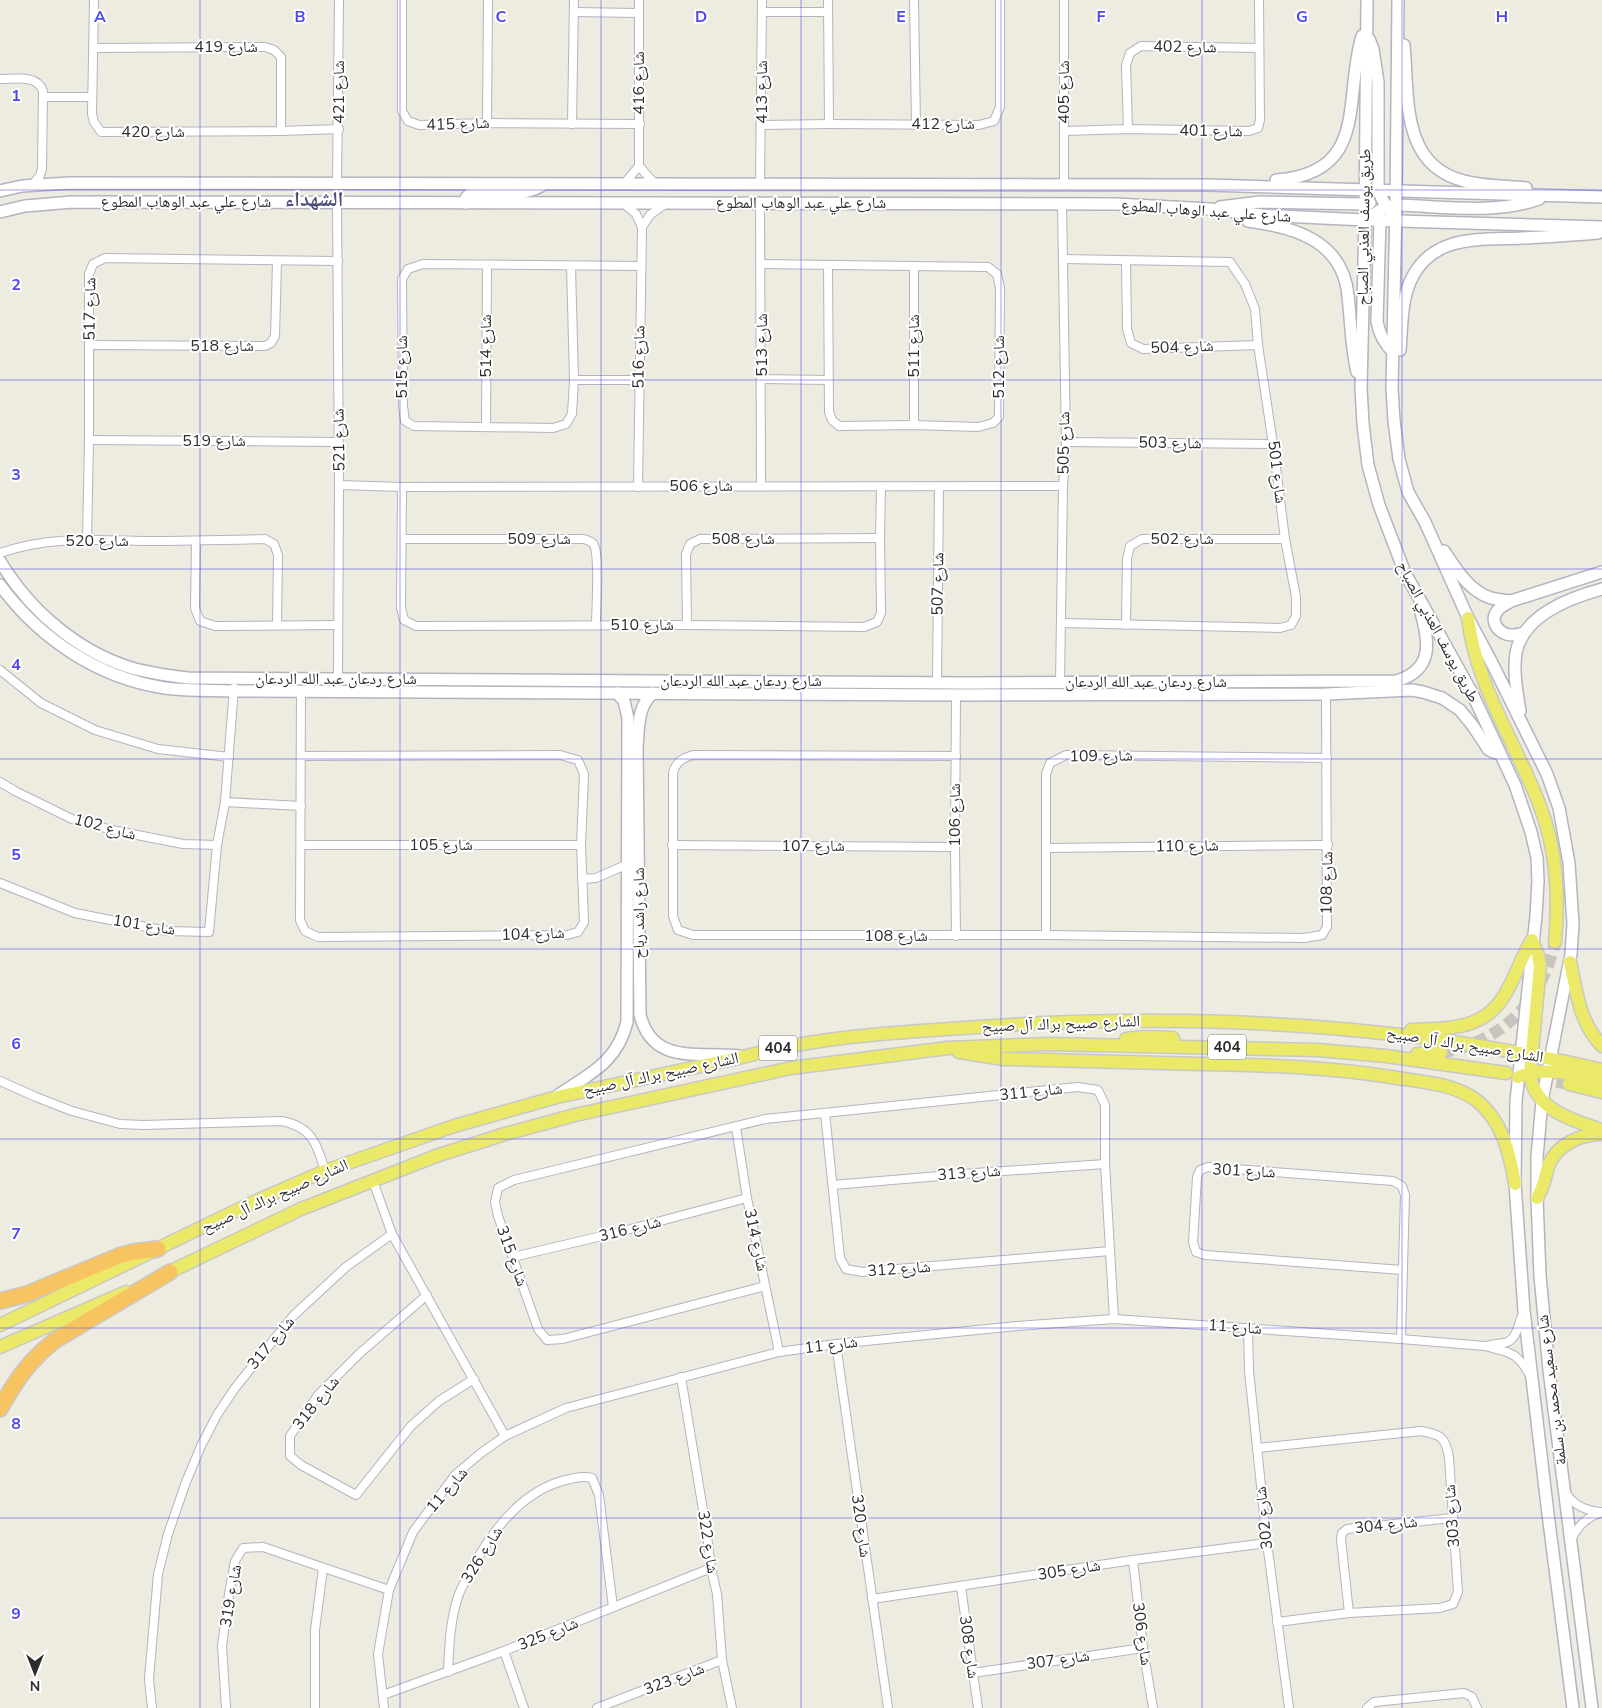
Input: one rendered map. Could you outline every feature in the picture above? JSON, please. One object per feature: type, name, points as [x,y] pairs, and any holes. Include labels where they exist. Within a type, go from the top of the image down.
[{"type":"highway","points":[[0,1301],[27,1294],[119,1256],[132,1252],[158,1249]]},
{"type":"highway","points":[[0,1409],[18,1378],[44,1349],[57,1339],[170,1272]]},
{"type":"main road","points":[[1468,618],[1472,648],[1482,678],[1510,744],[1534,793],[1549,836],[1557,887],[1555,942]]},
{"type":"main road","points":[[1386,1032],[1452,1029],[1479,1019],[1492,1011],[1505,996],[1532,940]]},
{"type":"main road","points":[[1532,940],[1540,966],[1526,1054],[1518,1074],[1532,1086],[1542,1101],[1562,1115],[1602,1130]]},
{"type":"main road","points":[[1570,962],[1580,1011],[1588,1028],[1602,1046]]},
{"type":"main road","name":"الشارع صبيح براك آل صبيح","points":[[0,1325],[254,1202],[325,1171],[454,1126],[557,1097],[743,1057],[774,1048],[852,1036],[1038,1022],[1104,1020],[1274,1023],[1386,1032],[1526,1054],[1548,1064],[1602,1070]]},
{"type":"main road","points":[[1104,1045],[1127,1038],[1145,1037],[1283,1040],[1412,1053],[1441,1053]]},
{"type":"main road","name":"الشارع صبيح براك آل صبيح","points":[[0,1347],[170,1272],[301,1209],[436,1156],[505,1134],[611,1107],[791,1068],[948,1048],[1049,1044],[1318,1050],[1386,1056],[1518,1074],[1548,1064]]},
{"type":"main road","points":[[948,1048],[971,1055],[1004,1060],[1299,1066],[1370,1073],[1443,1085],[1468,1095],[1482,1105],[1494,1118],[1508,1150],[1515,1184]]},
{"type":"main road","points":[[1548,1064],[1566,1073],[1602,1080]]},
{"type":"main road","points":[[1569,1084],[1602,1092]]},
{"type":"main road","points":[[1537,1198],[1544,1185],[1549,1165],[1559,1150],[1575,1140],[1602,1134]]},
{"type":"street","name":"شارع 420","points":[[94,0],[92,114],[94,122],[101,132],[339,129]]},
{"type":"street","name":"شارع 421","points":[[337,183],[339,0]]},
{"type":"street","name":"شارع 415","points":[[402,0],[402,111],[408,121],[418,125],[487,123],[640,124]]},
{"type":"street","points":[[487,123],[488,0]]},
{"type":"street","points":[[572,124],[574,0]]},
{"type":"street","name":"شارع 416","points":[[640,0],[640,166]]},
{"type":"street","name":"شارع 413","points":[[760,184],[762,0]]},
{"type":"street","points":[[828,0],[829,124]]},
{"type":"street","points":[[914,0],[916,124]]},
{"type":"street","name":"شارع 412","points":[[762,125],[979,125],[994,121],[1000,107],[1000,0]]},
{"type":"street","name":"شارع 405","points":[[1064,0],[1064,183]]},
{"type":"street","name":"شارع 401","points":[[1065,131],[1128,129],[1249,132],[1258,128],[1260,120],[1259,0]]},
{"type":"street","name":"طريق يوسف العذبي الصباح","points":[[1365,189],[1367,0]]},
{"type":"street","points":[[1399,0],[1411,127],[1422,152],[1441,172],[1465,182],[1602,196]]},
{"type":"street","name":"طريق يوسف العذبي الصباح","points":[[1399,0],[1396,190],[1365,220],[1361,388],[1368,465],[1379,506],[1405,573],[1472,693],[1524,809],[1537,858],[1537,890],[1532,940]]},
{"type":"street","points":[[574,12],[639,13]]},
{"type":"street","points":[[762,12],[827,12]]},
{"type":"street","points":[[1208,184],[1294,178],[1308,174],[1321,167],[1333,157],[1348,132],[1356,57],[1366,29]]},
{"type":"street","points":[[1366,29],[1373,49],[1378,82],[1380,205],[1377,322],[1382,339],[1393,352]]},
{"type":"street","name":"شارع 402","points":[[1128,129],[1126,65],[1130,53],[1141,46],[1260,48]]},
{"type":"street","name":"شارع 419","points":[[94,48],[265,47],[274,50],[280,57],[281,131]]},
{"type":"street","points":[[0,79],[31,79],[42,87],[42,169],[40,176],[32,185]]},
{"type":"street","points":[[43,97],[92,97]]},
{"type":"street","points":[[624,184],[640,166],[654,183]]},
{"type":"street","name":"شارع علي عبد الوهاب المطوع","points":[[0,191],[32,185],[69,183],[1208,184],[1365,189],[1396,221],[1602,227]]},
{"type":"street","points":[[466,203],[466,198],[470,194],[518,194],[532,191],[545,184]]},
{"type":"street","name":"شارع علي عبد الوهاب المطوع","points":[[0,212],[25,206],[72,202],[1062,204],[1173,206],[1262,215],[1365,220],[1396,190],[1548,196],[1602,196]]},
{"type":"street","points":[[1210,209],[1234,204],[1260,202],[1495,208],[1522,204],[1548,196]]},
{"type":"street","name":"شارع 521","points":[[337,202],[338,678]]},
{"type":"street","points":[[623,203],[636,214],[642,227]]},
{"type":"street","points":[[642,227],[650,214],[667,203]]},
{"type":"street","name":"شارع 513","points":[[760,203],[761,486]]},
{"type":"street","name":"شارع 505","points":[[1060,682],[1063,486],[1066,442],[1062,204]]},
{"type":"street","name":"طريق يوسف العذبي الصباح","points":[[1380,205],[1396,221],[1392,388],[1399,459],[1408,492],[1425,522],[1468,618],[1547,774],[1559,808],[1565,837],[1574,924],[1570,962],[1548,1064]]},
{"type":"street","points":[[1173,206],[1213,216],[1260,223],[1295,231],[1312,239],[1328,250],[1345,278],[1354,362],[1361,388]]},
{"type":"street","name":"شارع 516","points":[[638,486],[642,227]]},
{"type":"street","points":[[1392,388],[1399,357],[1405,300],[1417,270],[1426,259],[1452,244],[1465,241],[1602,233]]},
{"type":"street","name":"شارع 517","points":[[87,540],[89,274],[93,264],[105,258],[277,262],[338,261]]},
{"type":"street","name":"شارع 501","points":[[1062,623],[1280,628],[1291,625],[1296,616],[1296,597],[1285,538],[1258,345],[1255,310],[1245,284],[1230,262],[1063,259]]},
{"type":"street","name":"شارع 504","points":[[1126,261],[1127,329],[1131,343],[1143,349],[1258,345]]},
{"type":"street","name":"شارع 518","points":[[89,345],[265,346],[271,343],[275,336],[277,262]]},
{"type":"street","name":"شارع 515","points":[[571,266],[574,380],[572,414],[566,424],[553,428],[414,426],[405,421],[403,406],[402,279],[408,269],[422,264],[641,266]]},
{"type":"street","name":"شارع 512","points":[[761,264],[988,267],[997,274],[1000,288],[999,417],[993,423],[978,427],[914,425],[839,426],[832,420],[829,412],[828,380],[828,265]]},
{"type":"street","name":"شارع 514","points":[[486,427],[487,265]]},
{"type":"street","name":"شارع 511","points":[[914,266],[914,425]]},
{"type":"street","points":[[762,379],[828,380]]},
{"type":"street","points":[[574,380],[639,380]]},
{"type":"street","name":"شارع 519","points":[[89,440],[338,442]]},
{"type":"street","name":"شارع 503","points":[[1066,442],[1273,444]]},
{"type":"street","name":"شارع 506","points":[[339,485],[1063,486]]},
{"type":"street","name":"شارع 510","points":[[402,486],[401,608],[404,620],[416,626],[686,625],[864,627],[876,622],[881,613],[880,538],[882,486]]},
{"type":"street","name":"شارع 507","points":[[937,682],[939,486]]},
{"type":"street","points":[[1425,522],[1454,567],[1471,587],[1490,598],[1511,601]]},
{"type":"street","name":"شارع 508","points":[[686,625],[686,554],[690,544],[700,540],[880,538]]},
{"type":"street","name":"شارع 502","points":[[1126,625],[1126,558],[1130,546],[1142,539],[1285,538]]},
{"type":"street","name":"شارع 520","points":[[0,554],[18,547],[46,541],[265,539],[274,544],[278,555],[277,624]]},
{"type":"street","name":"شارع 509","points":[[402,539],[583,539],[590,541],[593,544],[596,557],[596,625]]},
{"type":"street","points":[[196,541],[195,608],[200,621],[215,626],[338,625]]},
{"type":"street","name":"شارع ردعان عبد الله الردعان","points":[[0,561],[22,593],[44,616],[91,650],[133,674],[165,688],[234,691],[653,693],[835,682],[1060,682],[1326,694],[1412,690],[1433,694],[1451,704],[1467,717],[1488,749],[1500,754]]},
{"type":"street","points":[[1602,572],[1511,601],[1499,608],[1495,614],[1494,622],[1497,629],[1504,634],[1514,636],[1524,633],[1553,608],[1574,597],[1602,589]]},
{"type":"street","points":[[1405,573],[1420,610],[1427,638],[1427,651],[1423,662],[1411,675],[1419,680],[1418,686],[1412,690]]},
{"type":"street","name":"شارع ردعان عبد الله الردعان","points":[[0,585],[30,622],[71,653],[92,664],[133,674],[188,678],[338,678],[762,687],[835,694],[956,694],[1396,681],[1411,675]]},
{"type":"street","points":[[1522,723],[1517,694],[1516,653],[1524,633]]},
{"type":"street","points":[[0,670],[41,703],[95,730],[158,749],[229,757]]},
{"type":"street","name":"شارع 101","points":[[0,883],[75,913],[167,932],[209,932],[217,845],[225,802],[234,679]]},
{"type":"street","points":[[835,682],[835,694]]},
{"type":"street","name":"شارع 104","points":[[301,690],[300,920],[305,931],[318,937],[567,935],[578,932],[584,922],[581,845],[584,774],[578,760],[560,755],[302,756]]},
{"type":"street","name":"شارع راشد رباح","points":[[616,693],[634,718],[637,747],[639,977],[642,1023],[650,1037],[670,1052],[743,1057]]},
{"type":"street","name":"شارع راشد رباح","points":[[557,1097],[605,1063],[616,1049],[624,1034],[628,1015],[628,864],[634,718],[653,693]]},
{"type":"street","name":"شارع 106","points":[[956,694],[956,936]]},
{"type":"street","name":"شارع 108","points":[[956,756],[693,755],[683,758],[677,762],[672,773],[672,916],[678,930],[693,935],[1046,935],[1304,938],[1322,935],[1327,927],[1326,694]]},
{"type":"street","name":"شارع 109","points":[[1046,935],[1046,774],[1050,763],[1066,755],[1327,758]]},
{"type":"street","name":"شارع 102","points":[[0,782],[23,795],[80,821],[112,830],[183,844],[217,845]]},
{"type":"street","points":[[225,802],[301,806]]},
{"type":"street","name":"شارع 105","points":[[301,845],[581,845]]},
{"type":"street","name":"شارع 107","points":[[672,845],[955,847]]},
{"type":"street","name":"شارع 110","points":[[1047,848],[1328,845]]},
{"type":"street","points":[[582,879],[596,878],[628,864]]},
{"type":"street","name":"شارع سعيد محمد بن سلمة","points":[[1548,1064],[1542,1101],[1538,1149],[1537,1198],[1543,1314],[1592,1708]]},
{"type":"street","name":"شارع سعيد محمد بن سلمة","points":[[1518,1074],[1515,1184],[1524,1311],[1573,1708]]},
{"type":"street","points":[[0,1081],[72,1111],[120,1124],[282,1121],[292,1123],[308,1133],[314,1140],[319,1149],[325,1171]]},
{"type":"street","name":"شارع 311","points":[[736,1127],[765,1119],[824,1112],[1078,1087],[1098,1090],[1105,1105],[1105,1164],[1114,1319]]},
{"type":"street","name":"شارع 312","points":[[824,1112],[840,1258],[846,1269],[862,1272],[1110,1252]]},
{"type":"street","name":"شارع 314","points":[[736,1127],[747,1198],[779,1352]]},
{"type":"street","name":"شارع 315","points":[[736,1127],[514,1180],[498,1188],[495,1202],[498,1216],[538,1329],[547,1340],[562,1339],[766,1286]]},
{"type":"street","name":"شارع 313","points":[[833,1185],[975,1172],[1105,1164]]},
{"type":"street","name":"شارع 301","points":[[1401,1338],[1405,1195],[1402,1186],[1398,1182],[1208,1167],[1200,1170],[1197,1177],[1193,1242],[1196,1252],[1204,1256],[1402,1270]]},
{"type":"street","points":[[372,1181],[392,1234],[506,1436]]},
{"type":"street","name":"شارع 316","points":[[513,1257],[623,1231],[747,1198]]},
{"type":"street","name":"شارع 317","points":[[152,1708],[149,1679],[158,1574],[168,1534],[201,1446],[217,1415],[235,1388],[293,1316],[346,1267],[392,1234]]},
{"type":"street","name":"شارع 318","points":[[427,1295],[360,1353],[318,1395],[290,1436],[290,1456],[301,1465],[356,1495],[411,1426],[439,1401],[474,1379]]},
{"type":"street","name":"شارع 11","points":[[1485,1346],[1504,1343],[1512,1338],[1524,1311]]},
{"type":"street","name":"شارع 11","points":[[384,1708],[378,1654],[389,1590],[413,1532],[455,1475],[481,1453],[506,1436],[566,1408],[779,1352],[836,1344],[1017,1326],[1114,1319],[1401,1338],[1485,1346],[1515,1356],[1532,1378]]},
{"type":"street","name":"شارع 302","points":[[1248,1328],[1249,1371],[1267,1543],[1289,1708]]},
{"type":"street","name":"شارع 320","points":[[836,1344],[888,1708]]},
{"type":"street","name":"شارع 322","points":[[681,1377],[706,1528],[710,1568],[717,1594],[722,1660],[732,1708]]},
{"type":"street","name":"شارع 303","points":[[1257,1448],[1421,1431],[1439,1435],[1446,1443],[1448,1457],[1458,1592],[1453,1604],[1440,1608],[1349,1613],[1277,1622]]},
{"type":"street","name":"شارع 326","points":[[448,1672],[450,1631],[457,1599],[485,1544],[500,1525],[528,1498],[557,1482],[585,1476],[592,1478],[595,1484],[599,1495],[613,1607]]},
{"type":"street","points":[[1564,1491],[1580,1507],[1602,1512]]},
{"type":"street","points":[[1571,1542],[1576,1530],[1585,1520],[1602,1512]]},
{"type":"street","name":"شارع 304","points":[[1349,1613],[1341,1539],[1342,1533],[1347,1529],[1452,1518]]},
{"type":"street","name":"شارع 305","points":[[872,1599],[1133,1560],[1267,1543]]},
{"type":"street","name":"شارع 319","points":[[226,1708],[222,1646],[228,1594],[235,1561],[243,1548],[263,1547],[389,1590]]},
{"type":"street","name":"شارع 306","points":[[1133,1560],[1143,1648],[1153,1708]]},
{"type":"street","points":[[315,1708],[315,1630],[323,1568]]},
{"type":"street","name":"شارع 325","points":[[383,1695],[504,1651],[710,1568]]},
{"type":"street","name":"شارع 308","points":[[961,1586],[978,1708]]},
{"type":"street","name":"شارع 307","points":[[973,1673],[1143,1648]]},
{"type":"street","points":[[504,1651],[524,1708]]},
{"type":"street","name":"شارع 323","points":[[597,1708],[722,1660]]},
{"type":"street","points":[[1367,1708],[1374,1702],[1464,1693],[1472,1697],[1477,1708]]},
{"type":"tunnel","points":[[1441,1053],[1483,1039],[1501,1029],[1516,1016],[1529,1001],[1540,983],[1549,964],[1555,942]]},
{"type":"tunnel","points":[[1521,1076],[1569,1084]]},
{"type":"district","name":"الشهداء","points":[[314,199]]}]
